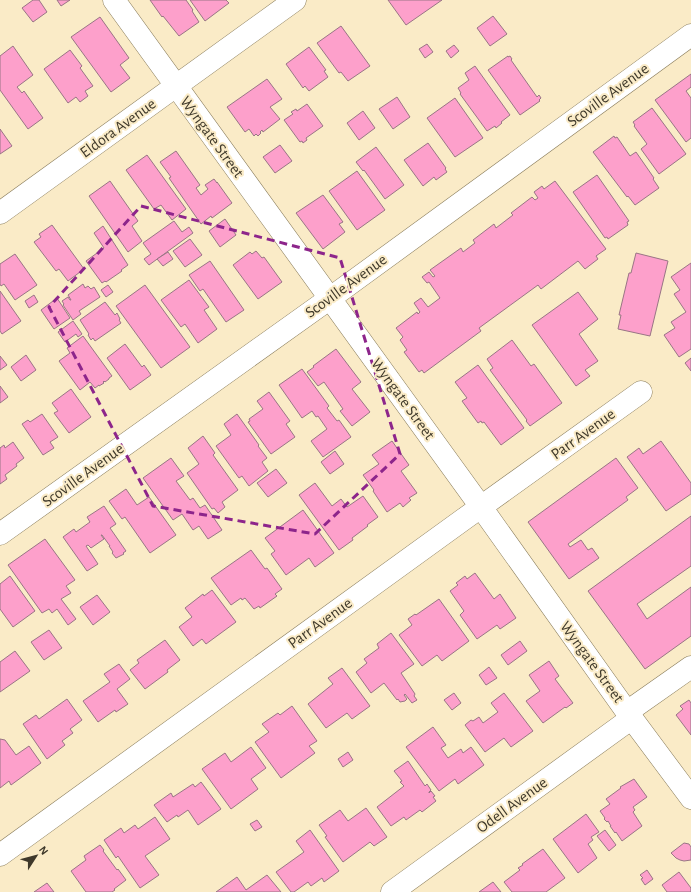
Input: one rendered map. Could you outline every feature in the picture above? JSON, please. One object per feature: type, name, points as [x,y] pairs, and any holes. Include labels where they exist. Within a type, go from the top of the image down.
[{"type":"street","name":"Wyngate Street","points":[[114,0],[691,798]]},
{"type":"street","name":"Eldora Avenue","points":[[0,213],[295,0]]},
{"type":"street","name":"Scoville Avenue","points":[[0,534],[329,299],[691,35]]},
{"type":"street","name":"Parr Avenue","points":[[0,855],[641,392]]},
{"type":"street","name":"Odell Avenue","points":[[392,892],[630,715],[691,667]]},
{"type":"highlighted area","points":[[141,206],[340,258],[400,454],[315,534],[153,506],[49,307]]},
{"type":"building","points":[[33,0],[39,0],[47,12],[33,22],[22,8]]},
{"type":"building","points":[[57,0],[70,0],[61,6]]},
{"type":"building","points":[[150,0],[186,0],[199,22],[179,36],[163,16],[162,17]]},
{"type":"building","points":[[190,0],[226,0],[229,3],[205,21]]},
{"type":"building","points":[[388,0],[442,0],[406,25]]},
{"type":"building","points":[[493,16],[507,34],[490,46],[477,28]]},
{"type":"building","points":[[100,17],[129,58],[120,65],[130,78],[111,92],[71,37]]},
{"type":"building","points":[[341,26],[370,66],[348,81],[341,72],[339,73],[317,43]]},
{"type":"building","points":[[427,44],[433,52],[425,58],[419,49]]},
{"type":"building","points":[[454,45],[459,51],[451,58],[446,51]]},
{"type":"building","points":[[13,46],[33,75],[17,87],[22,93],[24,91],[43,118],[28,129],[0,90],[0,56]]},
{"type":"building","points":[[309,47],[326,70],[324,71],[328,77],[309,91],[305,86],[303,88],[286,64]]},
{"type":"building","points":[[70,50],[82,66],[80,68],[93,86],[85,91],[88,96],[80,102],[76,97],[68,103],[44,69]]},
{"type":"building","points":[[510,56],[512,59],[511,60],[537,97],[539,95],[541,98],[539,100],[540,101],[520,115],[488,70]]},
{"type":"building","points":[[475,66],[510,115],[496,128],[495,126],[487,131],[460,94],[461,93],[458,88],[469,80],[465,73]]},
{"type":"building","points":[[691,74],[691,87],[686,91],[691,98],[691,138],[686,142],[655,100]]},
{"type":"building","points":[[267,79],[282,99],[270,107],[280,119],[263,132],[262,130],[258,136],[256,134],[254,136],[249,129],[245,132],[227,107]]},
{"type":"building","points":[[397,97],[410,117],[393,129],[379,109]]},
{"type":"building","points":[[455,98],[483,138],[455,157],[427,118]]},
{"type":"building","points":[[307,104],[323,126],[306,138],[307,140],[303,143],[302,141],[300,142],[284,120],[293,114],[291,112],[296,109],[297,111]]},
{"type":"building","points":[[652,108],[686,154],[659,174],[641,149],[647,144],[634,126],[635,125],[633,122]]},
{"type":"building","points":[[363,111],[375,128],[359,140],[347,123]]},
{"type":"building","points":[[0,129],[12,146],[0,154]]},
{"type":"building","points":[[614,136],[615,138],[617,137],[630,156],[636,152],[659,188],[635,205],[628,196],[627,197],[593,152]]},
{"type":"building","points":[[428,143],[446,168],[445,169],[447,172],[436,180],[434,177],[423,186],[404,160]]},
{"type":"building","points":[[280,145],[292,161],[275,173],[263,157]]},
{"type":"building","points":[[376,147],[404,185],[385,199],[364,170],[363,171],[356,162]]},
{"type":"building","points":[[176,151],[200,185],[196,188],[201,195],[208,189],[205,185],[214,179],[232,203],[212,218],[211,216],[201,224],[169,178],[171,177],[160,162]]},
{"type":"building","points":[[147,155],[186,209],[172,220],[161,205],[154,209],[126,170]]},
{"type":"building","points":[[357,171],[385,210],[357,230],[329,191]]},
{"type":"building","points":[[597,175],[629,221],[627,222],[628,225],[608,239],[607,237],[605,238],[573,192]]},
{"type":"building","points":[[110,181],[138,221],[132,226],[142,241],[128,252],[89,196]]},
{"type":"building","points":[[555,181],[606,249],[596,256],[598,259],[585,269],[578,261],[541,289],[538,285],[479,328],[481,331],[424,373],[422,370],[419,372],[404,352],[407,350],[400,340],[403,337],[396,328],[417,312],[418,314],[420,312],[414,303],[421,298],[428,307],[440,298],[429,282],[427,283],[422,277],[429,272],[433,277],[435,276],[430,270],[461,248],[463,252],[475,243],[473,240],[494,224],[496,228],[513,215],[511,213],[532,197],[535,200],[538,198],[534,192],[542,186],[544,189]]},
{"type":"building","points":[[323,195],[343,222],[339,224],[345,232],[323,249],[296,213]]},
{"type":"building","points":[[225,219],[236,235],[220,247],[209,231]]},
{"type":"building","points":[[174,221],[182,232],[189,227],[193,233],[149,265],[144,259],[151,254],[143,243]]},
{"type":"building","points":[[52,225],[84,269],[68,281],[59,269],[56,271],[34,242],[41,237],[39,234]]},
{"type":"building","points":[[103,226],[128,265],[121,270],[122,271],[106,282],[105,281],[102,283],[86,261],[104,248],[94,233]]},
{"type":"building","points":[[190,239],[202,255],[185,267],[173,251]]},
{"type":"building","points":[[256,251],[262,258],[264,257],[282,282],[258,299],[233,265],[250,252],[252,254]]},
{"type":"building","points":[[168,252],[173,259],[163,266],[157,259]]},
{"type":"building","points":[[636,253],[668,261],[650,336],[618,329],[621,315],[619,315],[629,273],[631,273]]},
{"type":"building","points":[[15,254],[37,285],[15,300],[4,284],[1,286],[0,284],[0,264]]},
{"type":"building","points":[[210,261],[244,310],[226,322],[203,289],[200,291],[189,275]]},
{"type":"building","points":[[691,263],[691,349],[679,357],[664,335],[675,328],[671,322],[686,312],[674,294],[680,290],[671,277]]},
{"type":"building","points":[[189,280],[209,307],[204,310],[217,329],[198,343],[185,324],[181,327],[161,300]]},
{"type":"building","points":[[83,284],[85,288],[88,286],[91,289],[94,287],[100,297],[79,311],[81,314],[73,320],[62,301],[68,297],[71,300],[68,295]]},
{"type":"building","points":[[108,285],[113,292],[106,297],[101,290]]},
{"type":"building","points":[[145,285],[190,347],[161,368],[116,306]]},
{"type":"building","points":[[0,291],[21,321],[2,334],[0,331]]},
{"type":"building","points":[[578,292],[598,319],[579,334],[598,361],[585,370],[590,376],[576,386],[532,325]]},
{"type":"building","points":[[34,295],[38,302],[29,308],[25,301]]},
{"type":"building","points":[[57,298],[70,318],[54,329],[41,310]]},
{"type":"building","points":[[105,302],[115,315],[117,313],[121,323],[95,341],[93,338],[91,340],[80,320]]},
{"type":"building","points":[[73,321],[82,334],[78,337],[76,334],[65,342],[58,332]]},
{"type":"building","points":[[83,336],[112,376],[95,388],[90,382],[80,390],[59,361],[70,353],[67,348]]},
{"type":"building","points":[[512,340],[531,366],[534,364],[562,403],[530,426],[490,370],[493,368],[487,359]]},
{"type":"building","points":[[125,344],[142,367],[144,365],[151,375],[130,390],[107,358]]},
{"type":"building","points":[[336,349],[361,382],[352,389],[370,412],[352,426],[340,411],[343,409],[324,382],[318,386],[307,372]]},
{"type":"building","points":[[26,355],[36,370],[21,381],[11,367]]},
{"type":"building","points":[[0,356],[7,365],[0,370]]},
{"type":"building","points":[[691,358],[691,371],[685,363]]},
{"type":"building","points":[[478,365],[524,428],[501,445],[484,422],[482,423],[481,421],[478,423],[462,401],[467,398],[455,382]]},
{"type":"building","points":[[302,369],[329,406],[327,408],[337,421],[339,420],[351,437],[323,457],[311,441],[327,429],[318,416],[316,417],[312,411],[302,418],[279,385]]},
{"type":"building","points":[[0,386],[8,397],[0,403]]},
{"type":"building","points":[[71,389],[91,417],[69,433],[54,413],[58,411],[52,403]]},
{"type":"building","points":[[269,392],[290,421],[286,424],[295,437],[271,454],[248,422],[250,421],[249,419],[263,409],[257,401]]},
{"type":"building","points":[[42,414],[58,437],[50,442],[54,448],[43,455],[22,424],[28,420],[30,422]]},
{"type":"building","points":[[237,414],[267,458],[262,462],[268,471],[249,486],[242,476],[239,478],[216,446],[231,435],[224,424]]},
{"type":"building","points":[[203,436],[215,453],[213,455],[238,490],[222,502],[225,507],[218,513],[214,508],[212,509],[187,473],[199,464],[188,448]]},
{"type":"building","points":[[392,441],[409,465],[401,471],[417,493],[409,498],[411,500],[403,507],[400,503],[387,512],[363,475],[379,464],[372,455]]},
{"type":"building","points":[[661,441],[691,483],[691,494],[666,511],[627,457],[639,448],[643,454]]},
{"type":"building","points":[[13,442],[24,458],[16,464],[17,466],[5,475],[7,479],[0,484],[0,448],[4,445],[5,448]]},
{"type":"building","points":[[335,451],[344,464],[330,474],[321,462]]},
{"type":"building","points":[[171,458],[184,476],[176,481],[190,500],[193,498],[200,508],[205,505],[222,530],[208,539],[199,526],[193,530],[182,514],[173,520],[143,478]]},
{"type":"building","points":[[616,458],[638,488],[626,497],[628,500],[568,544],[570,547],[581,540],[588,550],[592,548],[599,558],[569,579],[528,522]]},
{"type":"building","points":[[276,469],[287,483],[268,497],[257,483]]},
{"type":"building","points":[[315,483],[332,506],[341,499],[347,507],[363,496],[378,517],[352,538],[353,540],[339,550],[299,495]]},
{"type":"building","points":[[126,489],[137,505],[149,497],[176,535],[150,553],[125,517],[122,519],[109,501]]},
{"type":"building","points":[[104,506],[116,524],[110,528],[126,551],[123,553],[124,554],[116,558],[112,553],[113,552],[110,546],[101,535],[104,539],[91,548],[88,545],[86,546],[98,564],[87,571],[63,537],[74,529],[76,532],[90,522],[87,517]]},
{"type":"building","points":[[303,510],[334,553],[315,567],[309,558],[286,575],[271,554],[275,551],[265,538]]},
{"type":"building","points":[[691,516],[691,566],[637,604],[647,619],[691,587],[691,636],[645,669],[588,591]]},
{"type":"building","points":[[45,539],[75,580],[66,586],[71,593],[61,599],[76,619],[68,625],[57,609],[52,613],[49,609],[42,613],[8,565]]},
{"type":"building","points":[[251,550],[265,569],[267,568],[282,589],[275,594],[277,596],[260,608],[259,606],[254,609],[245,598],[242,600],[241,598],[231,605],[211,578]]},
{"type":"building","points":[[475,573],[494,599],[500,594],[516,618],[500,629],[497,625],[477,639],[460,615],[464,611],[450,591],[458,585],[456,583],[465,576],[467,579]]},
{"type":"building","points":[[10,576],[35,611],[13,627],[0,609],[0,584]]},
{"type":"building","points":[[212,590],[236,622],[206,644],[202,639],[193,646],[179,627],[192,617],[185,608],[203,594],[204,596]]},
{"type":"building","points":[[97,595],[110,612],[93,625],[80,607]]},
{"type":"building","points":[[439,599],[469,641],[442,661],[437,655],[422,666],[399,635],[412,625],[408,619]]},
{"type":"building","points":[[49,630],[62,648],[44,660],[31,642]]},
{"type":"building","points":[[391,633],[414,664],[401,673],[415,694],[414,696],[417,700],[412,703],[405,694],[404,695],[407,699],[405,701],[400,702],[398,699],[397,700],[384,683],[371,693],[356,672],[367,663],[364,659],[379,648],[377,644]]},
{"type":"building","points":[[165,640],[180,660],[167,670],[168,672],[145,689],[130,670],[139,663],[137,660]]},
{"type":"building","points":[[520,641],[527,651],[508,665],[501,655]]},
{"type":"building","points":[[15,651],[30,671],[0,692],[0,662]]},
{"type":"building","points":[[549,661],[559,676],[555,679],[573,703],[543,723],[526,701],[540,691],[529,675]]},
{"type":"building","points":[[119,664],[130,679],[117,689],[128,704],[116,712],[115,710],[98,722],[83,701],[110,682],[104,674]]},
{"type":"building","points":[[489,667],[497,678],[486,685],[479,675]]},
{"type":"building","points":[[342,668],[370,706],[352,719],[347,713],[326,728],[308,704],[333,684],[328,678]]},
{"type":"building","points":[[454,693],[461,703],[452,710],[444,700]]},
{"type":"building","points":[[504,693],[533,731],[511,747],[504,738],[485,752],[465,725],[471,720],[473,721],[479,717],[483,723],[498,712],[491,703]]},
{"type":"building","points":[[67,699],[82,720],[70,729],[73,733],[62,741],[65,745],[47,759],[23,724],[36,715],[39,719]]},
{"type":"building","points":[[689,700],[691,703],[691,735],[676,715],[683,709],[680,706]]},
{"type":"building","points":[[292,706],[317,741],[309,746],[315,753],[281,778],[255,742],[269,732],[262,724],[278,713],[280,715]]},
{"type":"building","points":[[433,727],[446,745],[441,748],[448,758],[461,749],[463,753],[471,747],[484,765],[458,784],[455,779],[439,791],[406,747]]},
{"type":"building","points":[[0,739],[5,740],[16,755],[29,746],[41,763],[11,785],[9,781],[0,788]]},
{"type":"building","points":[[251,747],[266,768],[251,779],[258,789],[231,809],[202,769],[225,753],[231,762]]},
{"type":"building","points":[[348,752],[353,760],[343,767],[338,759]]},
{"type":"building","points":[[408,761],[425,786],[427,784],[431,790],[429,793],[431,791],[435,796],[433,797],[436,801],[422,812],[420,810],[406,820],[404,817],[391,826],[377,807],[404,786],[394,771]]},
{"type":"building","points":[[634,779],[647,797],[633,807],[635,810],[633,812],[642,826],[622,841],[610,826],[608,821],[607,822],[604,819],[605,818],[600,811],[610,804],[606,799],[621,788],[620,787]]},
{"type":"building","points":[[201,782],[221,809],[198,825],[188,810],[167,822],[154,805],[171,793],[173,797],[193,784],[195,787]]},
{"type":"building","points":[[366,808],[387,837],[374,846],[370,842],[343,862],[325,837],[327,836],[319,825],[340,810],[348,821]]},
{"type":"building","points":[[586,814],[599,832],[591,837],[593,840],[588,844],[597,858],[578,873],[553,839]]},
{"type":"building","points":[[155,817],[170,839],[145,856],[159,875],[140,888],[118,856],[116,858],[104,840],[121,828],[124,833],[135,825],[138,829]]},
{"type":"building","points":[[257,820],[262,827],[255,831],[250,824]]},
{"type":"building","points":[[310,830],[339,871],[324,882],[322,878],[311,886],[308,882],[294,892],[291,892],[276,872],[304,852],[296,841]]},
{"type":"building","points":[[605,830],[616,845],[609,851],[597,836]]},
{"type":"building","points":[[684,843],[689,844],[691,847],[691,860],[680,860],[671,853]]},
{"type":"building","points":[[100,845],[117,870],[118,869],[126,880],[112,892],[86,892],[71,871],[86,860],[84,856]]},
{"type":"building","points":[[543,849],[565,878],[546,892],[512,892],[504,882],[520,870],[518,868],[523,865],[522,864]]},
{"type":"building","points":[[647,870],[653,879],[645,885],[641,879],[643,878],[640,875]]},
{"type":"building","points":[[679,872],[691,888],[691,892],[667,892],[662,885]]},
{"type":"building","points":[[267,875],[281,892],[216,892],[237,877],[246,890]]},
{"type":"building","points":[[493,882],[501,892],[479,892]]},
{"type":"building","points":[[47,883],[54,892],[34,892]]}]
